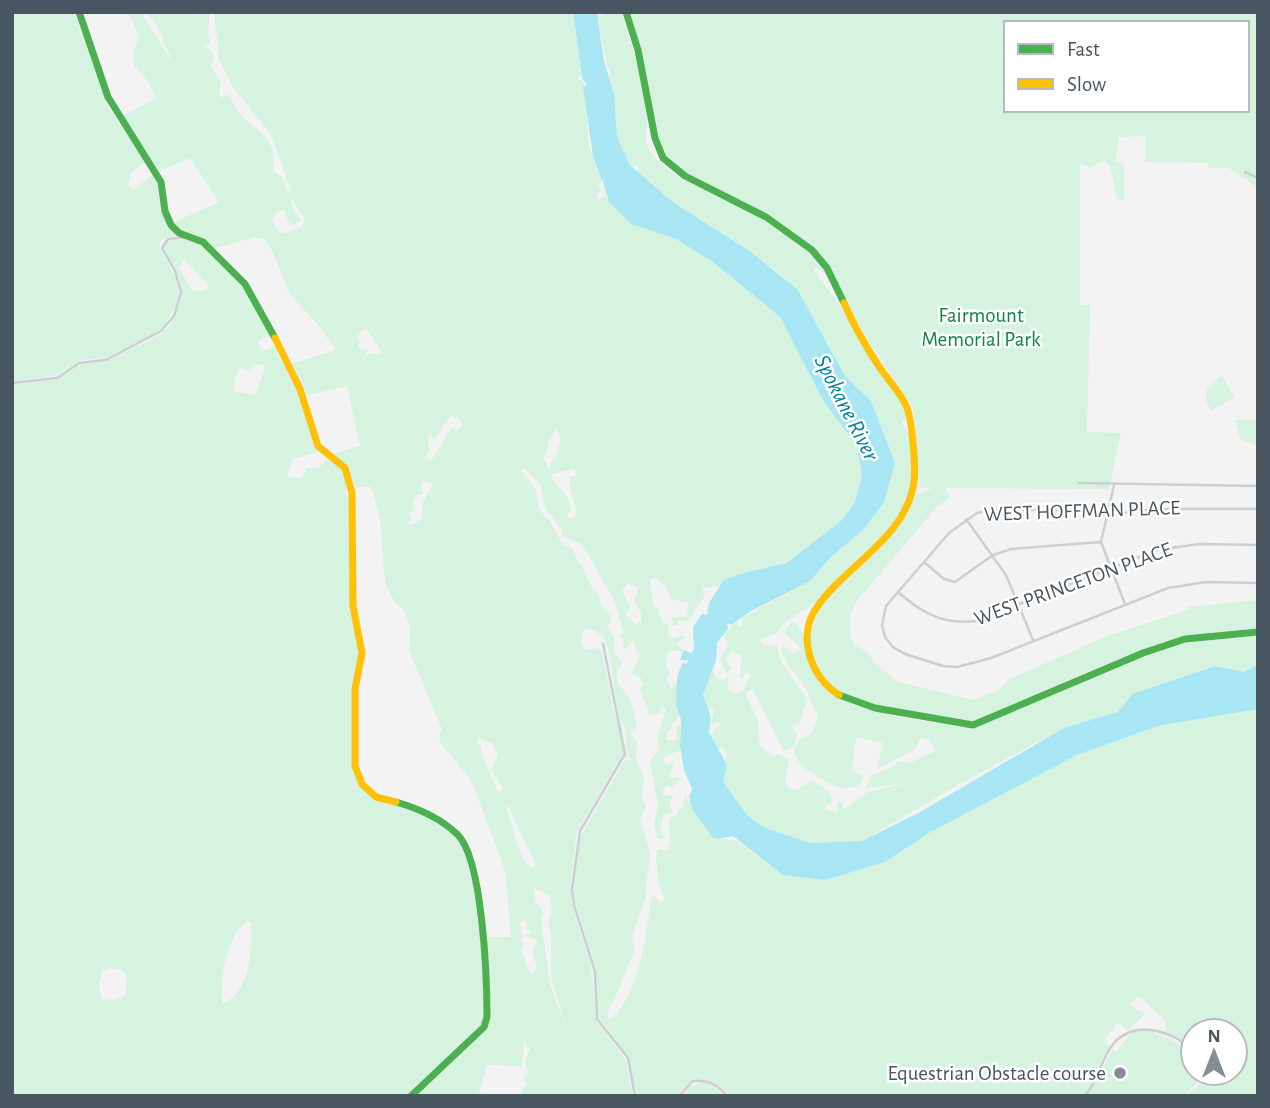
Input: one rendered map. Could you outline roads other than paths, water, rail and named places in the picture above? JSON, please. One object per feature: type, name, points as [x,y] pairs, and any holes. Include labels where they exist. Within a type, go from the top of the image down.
[{"type":"street","points":[[79,12],[108,97],[161,182],[168,218],[179,233],[203,242],[259,305],[296,379],[318,446],[345,468],[351,482],[353,606],[362,653],[355,689],[355,766],[362,784],[376,797],[420,810],[458,834],[467,848],[486,941],[487,1017],[484,1027],[411,1096]]},
{"type":"street","points":[[626,12],[638,50],[658,148],[663,158],[685,176],[766,217],[813,250],[827,268],[860,338],[908,410],[915,480],[909,504],[887,536],[816,607],[811,622],[807,639],[810,658],[826,689],[840,698],[862,706],[954,725],[973,725],[1143,653],[1185,639],[1258,632]]},
{"type":"street","points":[[1245,172],[1258,178]]},
{"type":"street","points":[[12,383],[57,378],[79,363],[106,360],[161,331],[174,316],[181,292],[175,271],[162,248],[169,239],[190,237]]},
{"type":"street","points":[[1079,483],[1258,486]]},
{"type":"street","points":[[1114,485],[1101,542],[1125,604]]},
{"type":"street","name":"WEST HOFFMAN PLACE","points":[[1258,509],[1157,509],[1106,514],[1070,510],[990,510],[966,519],[898,592],[883,615],[885,637],[893,647],[918,660],[943,666],[970,664],[1125,604],[1184,585],[1258,583]]},
{"type":"street","points":[[966,519],[1006,575],[1033,640]]},
{"type":"street","points":[[924,562],[944,579],[955,582],[993,555],[1011,549],[1101,542]]},
{"type":"street","name":"WEST PRINCETON PLACE","points":[[898,592],[925,613],[959,623],[976,621],[1171,547],[1258,545]]},
{"type":"street","points":[[603,644],[625,754],[580,831],[572,889],[595,972],[597,1019],[628,1058],[635,1096]]},
{"type":"street","points":[[1085,1096],[1093,1087],[1113,1045],[1129,1032],[1156,1030],[1179,1040]]},
{"type":"street","points":[[679,1096],[693,1081],[701,1080],[717,1085],[727,1096]]},
{"type":"water","name":"Spokane River","points":[[573,12],[597,14],[604,61],[614,94],[617,137],[630,165],[674,203],[750,251],[797,289],[845,376],[871,401],[895,463],[884,502],[862,531],[830,558],[810,581],[751,611],[731,625],[727,623],[728,629],[717,643],[716,660],[703,695],[711,717],[709,732],[727,765],[723,782],[748,816],[763,827],[810,843],[862,841],[920,812],[1064,728],[1118,712],[1132,694],[1215,666],[1244,672],[1258,664],[1258,709],[1158,726],[1077,755],[929,833],[885,862],[825,880],[783,875],[733,836],[718,839],[712,837],[692,809],[689,797],[692,789],[684,770],[680,745],[681,720],[676,705],[677,677],[683,662],[686,664],[689,660],[680,660],[684,650],[691,653],[694,650],[693,627],[702,614],[707,615],[709,603],[723,581],[736,575],[786,563],[842,520],[855,502],[862,475],[857,446],[824,402],[780,317],[713,262],[676,239],[631,224],[609,202],[603,183],[605,177],[602,182],[593,156],[583,87],[587,85],[582,78]]},
{"type":"place","name":"Equestrian Obstacle course","points":[[1120,1073]]},
{"type":"park label","name":"Fairmount Memorial Park","points":[[981,327]]}]
